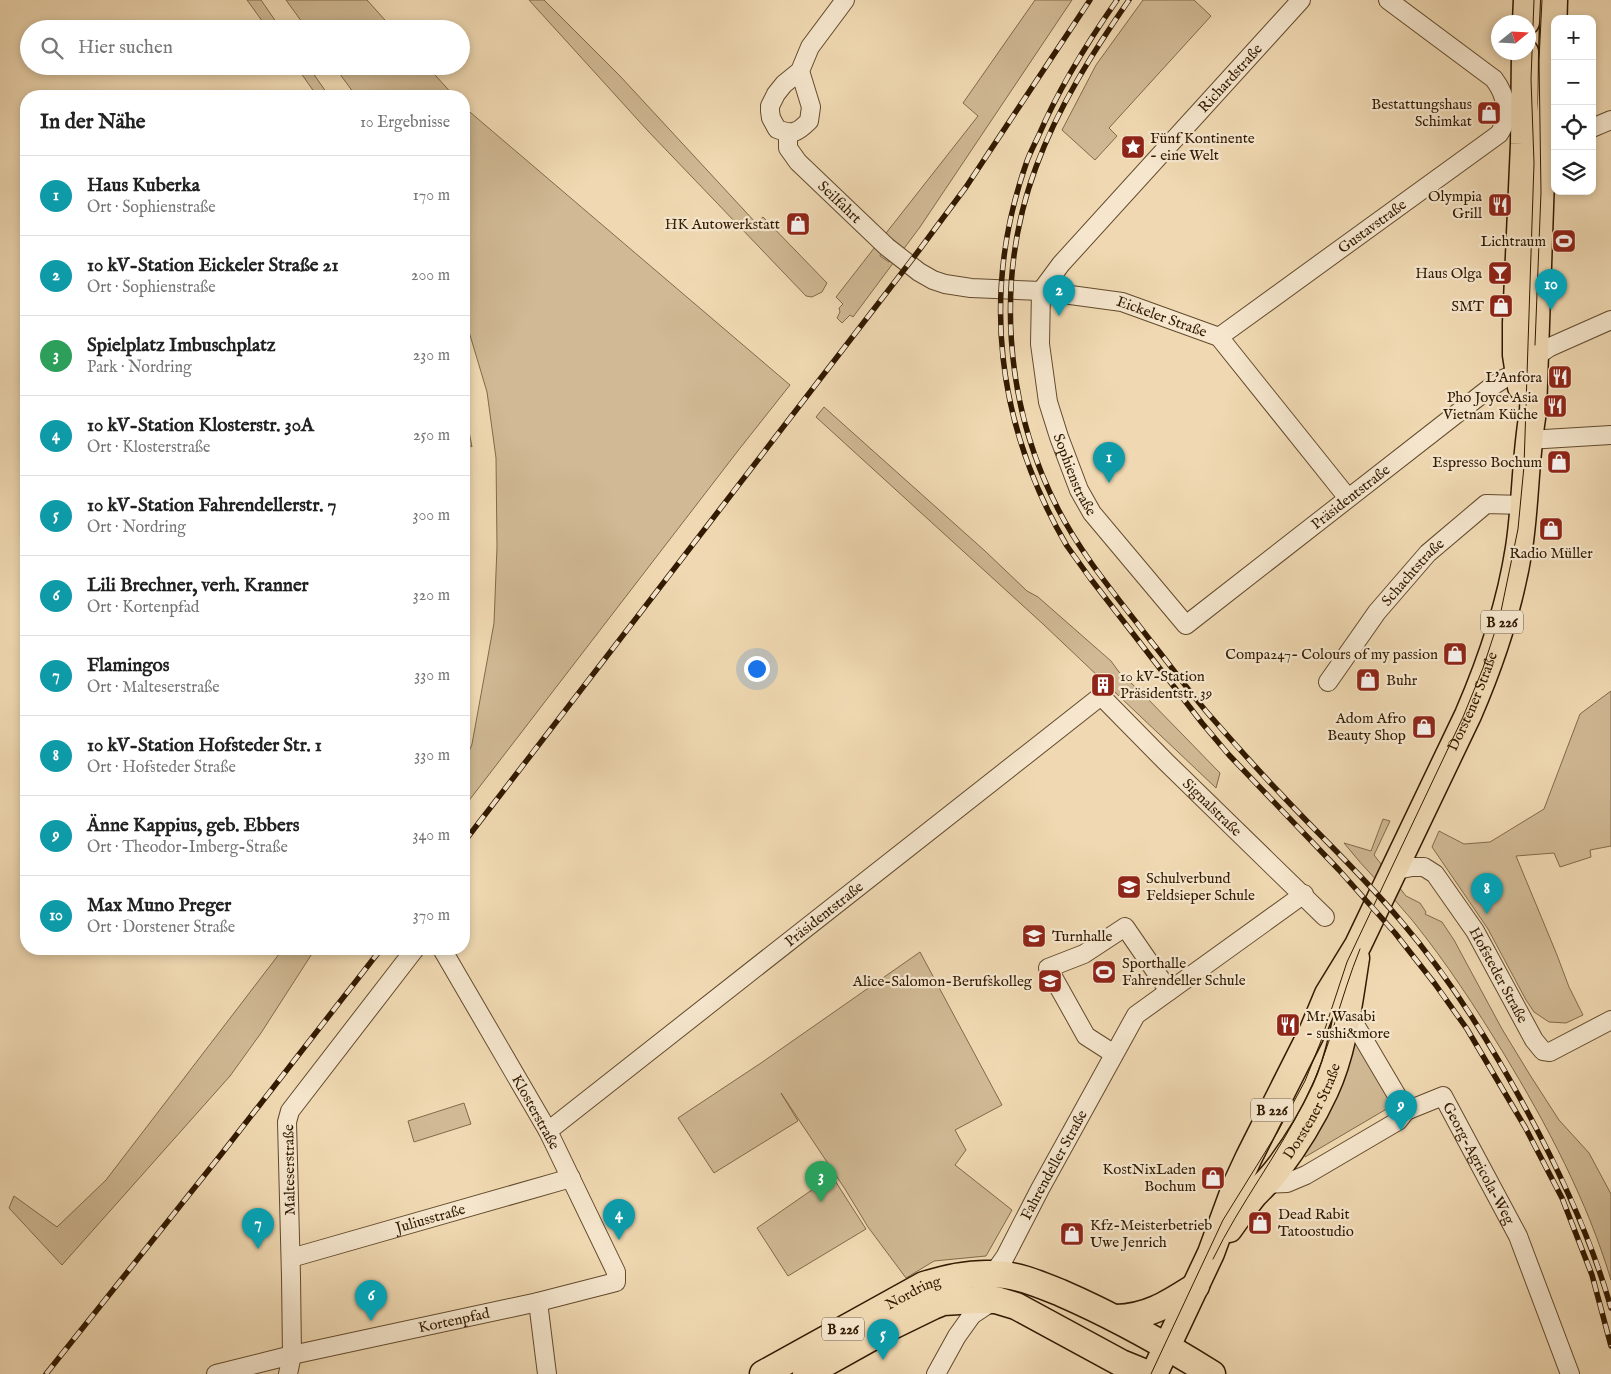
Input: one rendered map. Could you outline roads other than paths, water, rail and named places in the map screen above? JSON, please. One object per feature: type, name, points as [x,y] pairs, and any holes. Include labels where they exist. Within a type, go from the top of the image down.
[{"type":"main road","points":[[1526,15],[1527,0]]},
{"type":"main road","name":"Dorstener Straße","points":[[1154,1374],[1211,1253],[1236,1185],[1249,1157],[1313,1030],[1328,994],[1358,944],[1440,774],[1484,677],[1500,630],[1514,570],[1524,505],[1528,440],[1533,412],[1527,365],[1542,144],[1551,102],[1554,0]]},
{"type":"main road","name":"Dorstener Straße","points":[[1526,60],[1542,144]]},
{"type":"main road","name":"Dorstener Straße","points":[[1211,1253],[1298,1141],[1326,1090],[1336,1061],[1347,1011],[1358,944]]},
{"type":"main road","points":[[986,1300],[992,1274]]},
{"type":"main road","name":"Nordring","points":[[763,1374],[924,1285],[945,1278],[992,1274],[1015,1277],[1035,1283],[1116,1318],[1167,1346],[1212,1374]]},
{"type":"main road","points":[[1116,1318],[1128,1318],[1152,1311],[1196,1286]]},
{"type":"main road","name":"Nordring","points":[[806,1374],[892,1326],[933,1306],[943,1302],[986,1300],[1016,1306],[1121,1362],[1148,1374]]},
{"type":"street","points":[[800,71],[811,107],[809,121],[799,131],[788,133],[777,129],[771,118],[770,106],[784,84],[800,71],[810,48],[845,0]]},
{"type":"street","name":"Richardstraße","points":[[1041,290],[1061,264],[1301,0]]},
{"type":"street","name":"Gustavstraße","points":[[1219,337],[1499,134],[1505,121],[1506,104],[1502,91],[1494,79],[1388,0]]},
{"type":"street","points":[[1596,126],[1611,120]]},
{"type":"street","name":"Seilfahrt","points":[[788,133],[788,148],[798,162],[887,247],[905,261]]},
{"type":"street","name":"Eickeler Straße","points":[[905,261],[933,280],[945,284],[993,290],[1041,290],[1122,302],[1219,337],[1348,498]]},
{"type":"street","name":"Sophienstraße","points":[[1041,290],[1040,344],[1045,386],[1053,420],[1079,490],[1092,513],[1186,625]]},
{"type":"street","name":"Präsidentstraße","points":[[1186,625],[1491,386],[1527,365],[1550,347],[1611,320]]},
{"type":"street","points":[[1528,440],[1611,435]]},
{"type":"street","name":"Schachtstraße","points":[[1328,682],[1377,612],[1428,553],[1486,504],[1524,505]]},
{"type":"street","name":"Präsidentstraße","points":[[548,1130],[1101,696]]},
{"type":"street","name":"Signalstraße","points":[[1101,696],[1166,762],[1304,894],[1325,917]]},
{"type":"street","name":"Hofsteder Straße","points":[[1392,871],[1424,867],[1435,874],[1475,931],[1542,1052],[1550,1052],[1611,1020]]},
{"type":"street","name":"Fahrendeller Straße","points":[[992,1274],[1005,1257],[1136,1015],[1304,894]]},
{"type":"street","points":[[1114,1054],[1086,1036],[1048,968],[1084,954],[1125,927],[1168,991]]},
{"type":"street","name":"Malteserstraße","points":[[288,1374],[292,1354],[287,1122],[290,1111],[410,955]]},
{"type":"street","name":"Klosterstraße","points":[[446,955],[548,1130],[616,1272],[616,1282]]},
{"type":"street","points":[[1265,1184],[1287,1183],[1306,1175],[1398,1121],[1406,1110],[1347,1011]]},
{"type":"street","name":"Georg-Agricola-Weg","points":[[1406,1110],[1443,1096],[1518,1236],[1570,1374]]},
{"type":"street","name":"Juliusstraße","points":[[291,1258],[571,1178]]},
{"type":"street","name":"Kortenpfad","points":[[216,1374],[292,1354],[538,1302],[616,1282]]},
{"type":"street","points":[[936,1374],[957,1336],[972,1314],[986,1300]]},
{"type":"street","points":[[538,1302],[547,1374]]},
{"type":"street","points":[[943,1302],[956,1316],[957,1336]]},
{"type":"tram line","points":[[1151,1374],[1223,1220],[1277,1133],[1305,1081],[1321,1041],[1347,962],[1463,717],[1483,668],[1500,616],[1518,529],[1524,466],[1534,163],[1531,79],[1534,0]]},
{"type":"tram line","points":[[1535,345],[1541,192],[1539,60],[1542,0]]},
{"type":"tram line","points":[[1213,1259],[1306,1098],[1322,1061],[1360,949]]},
{"type":"railway","points":[[470,834],[917,253],[966,187],[1090,0]]},
{"type":"railway","points":[[1117,0],[1084,49],[1046,119],[1027,161],[1012,211],[1004,260],[1001,310],[1003,358],[1011,407],[1025,454],[1043,500],[1067,546],[1090,578],[1202,723],[1229,755],[1339,870],[1395,933],[1467,1029],[1525,1127],[1562,1198],[1592,1275],[1611,1346]]},
{"type":"railway","points":[[1129,0],[1077,80],[1055,123],[1036,167],[1023,209],[1015,252],[1011,296],[1011,340],[1016,384],[1026,427],[1040,469],[1058,509],[1089,560],[1188,689],[1262,774],[1386,903],[1453,988],[1499,1061],[1552,1159],[1585,1232],[1611,1308]]},
{"type":"railway","points":[[46,1374],[223,1152],[376,955]]},
{"type":"place","name":"Bestattungshaus Schimkat","points":[[1489,113]]},
{"type":"place","name":"Fünf Kontinente - eine Welt","points":[[1133,147]]},
{"type":"place","name":"Olympia Grill","points":[[1500,205]]},
{"type":"place","name":"HK Autowerkstatt","points":[[798,224]]},
{"type":"place","name":"Lichtraum","points":[[1564,241]]},
{"type":"place","name":"Haus Olga","points":[[1500,273]]},
{"type":"place","name":"SMT","points":[[1501,306]]},
{"type":"place","name":"Max Muno Preger","points":[[1551,310]]},
{"type":"place","name":"10 kV-Station Eickeler Straße 21","points":[[1059,316]]},
{"type":"place","name":"L'Anfora","points":[[1560,377]]},
{"type":"place","name":"Pho Joyce Asia Vietnam Küche","points":[[1555,406]]},
{"type":"place","name":"Espresso Bochum","points":[[1559,462]]},
{"type":"place","name":"Haus Kuberka","points":[[1109,483]]},
{"type":"place","name":"Radio Müller","points":[[1551,529]]},
{"type":"place","name":"Compa247- Colours of my passion","points":[[1455,654]]},
{"type":"place","name":"Buhr","points":[[1368,680]]},
{"type":"place","name":"10 kV-Station Präsidentstr. 39","points":[[1103,685]]},
{"type":"place","name":"Adom Afro Beauty Shop","points":[[1424,727]]},
{"type":"place","name":"Schulverbund Feldsieper Schule","points":[[1129,887]]},
{"type":"place","name":"10 kV-Station Hofsteder Str. 1","points":[[1487,914]]},
{"type":"place","name":"Turnhalle","points":[[1034,936]]},
{"type":"place","name":"Sporthalle Fahrendeller Schule","points":[[1104,972]]},
{"type":"place","name":"Alice-Salomon-Berufskolleg","points":[[1050,981]]},
{"type":"place","name":"Mr. Wasabi - sushi&more","points":[[1288,1025]]},
{"type":"place","name":"Änne Kappius, geb. Ebbers","points":[[1401,1131]]},
{"type":"place","name":"KostNixLaden Bochum","points":[[1213,1178]]},
{"type":"place","name":"Spielplatz Imbuschplatz","points":[[821,1202]]},
{"type":"place","name":"Dead Rabit Tatoostudio","points":[[1260,1223]]},
{"type":"place","name":"Kfz-Meisterbetrieb Uwe Jenrich","points":[[1072,1234]]},
{"type":"place","name":"10 kV-Station Klosterstr. 30A","points":[[619,1240]]},
{"type":"place","name":"Flamingos","points":[[258,1249]]},
{"type":"place","name":"Lili Brechner, verh. Kranner","points":[[371,1321]]},
{"type":"place","name":"10 kV-Station Fahrendellerstr. 7","points":[[883,1360]]}]
